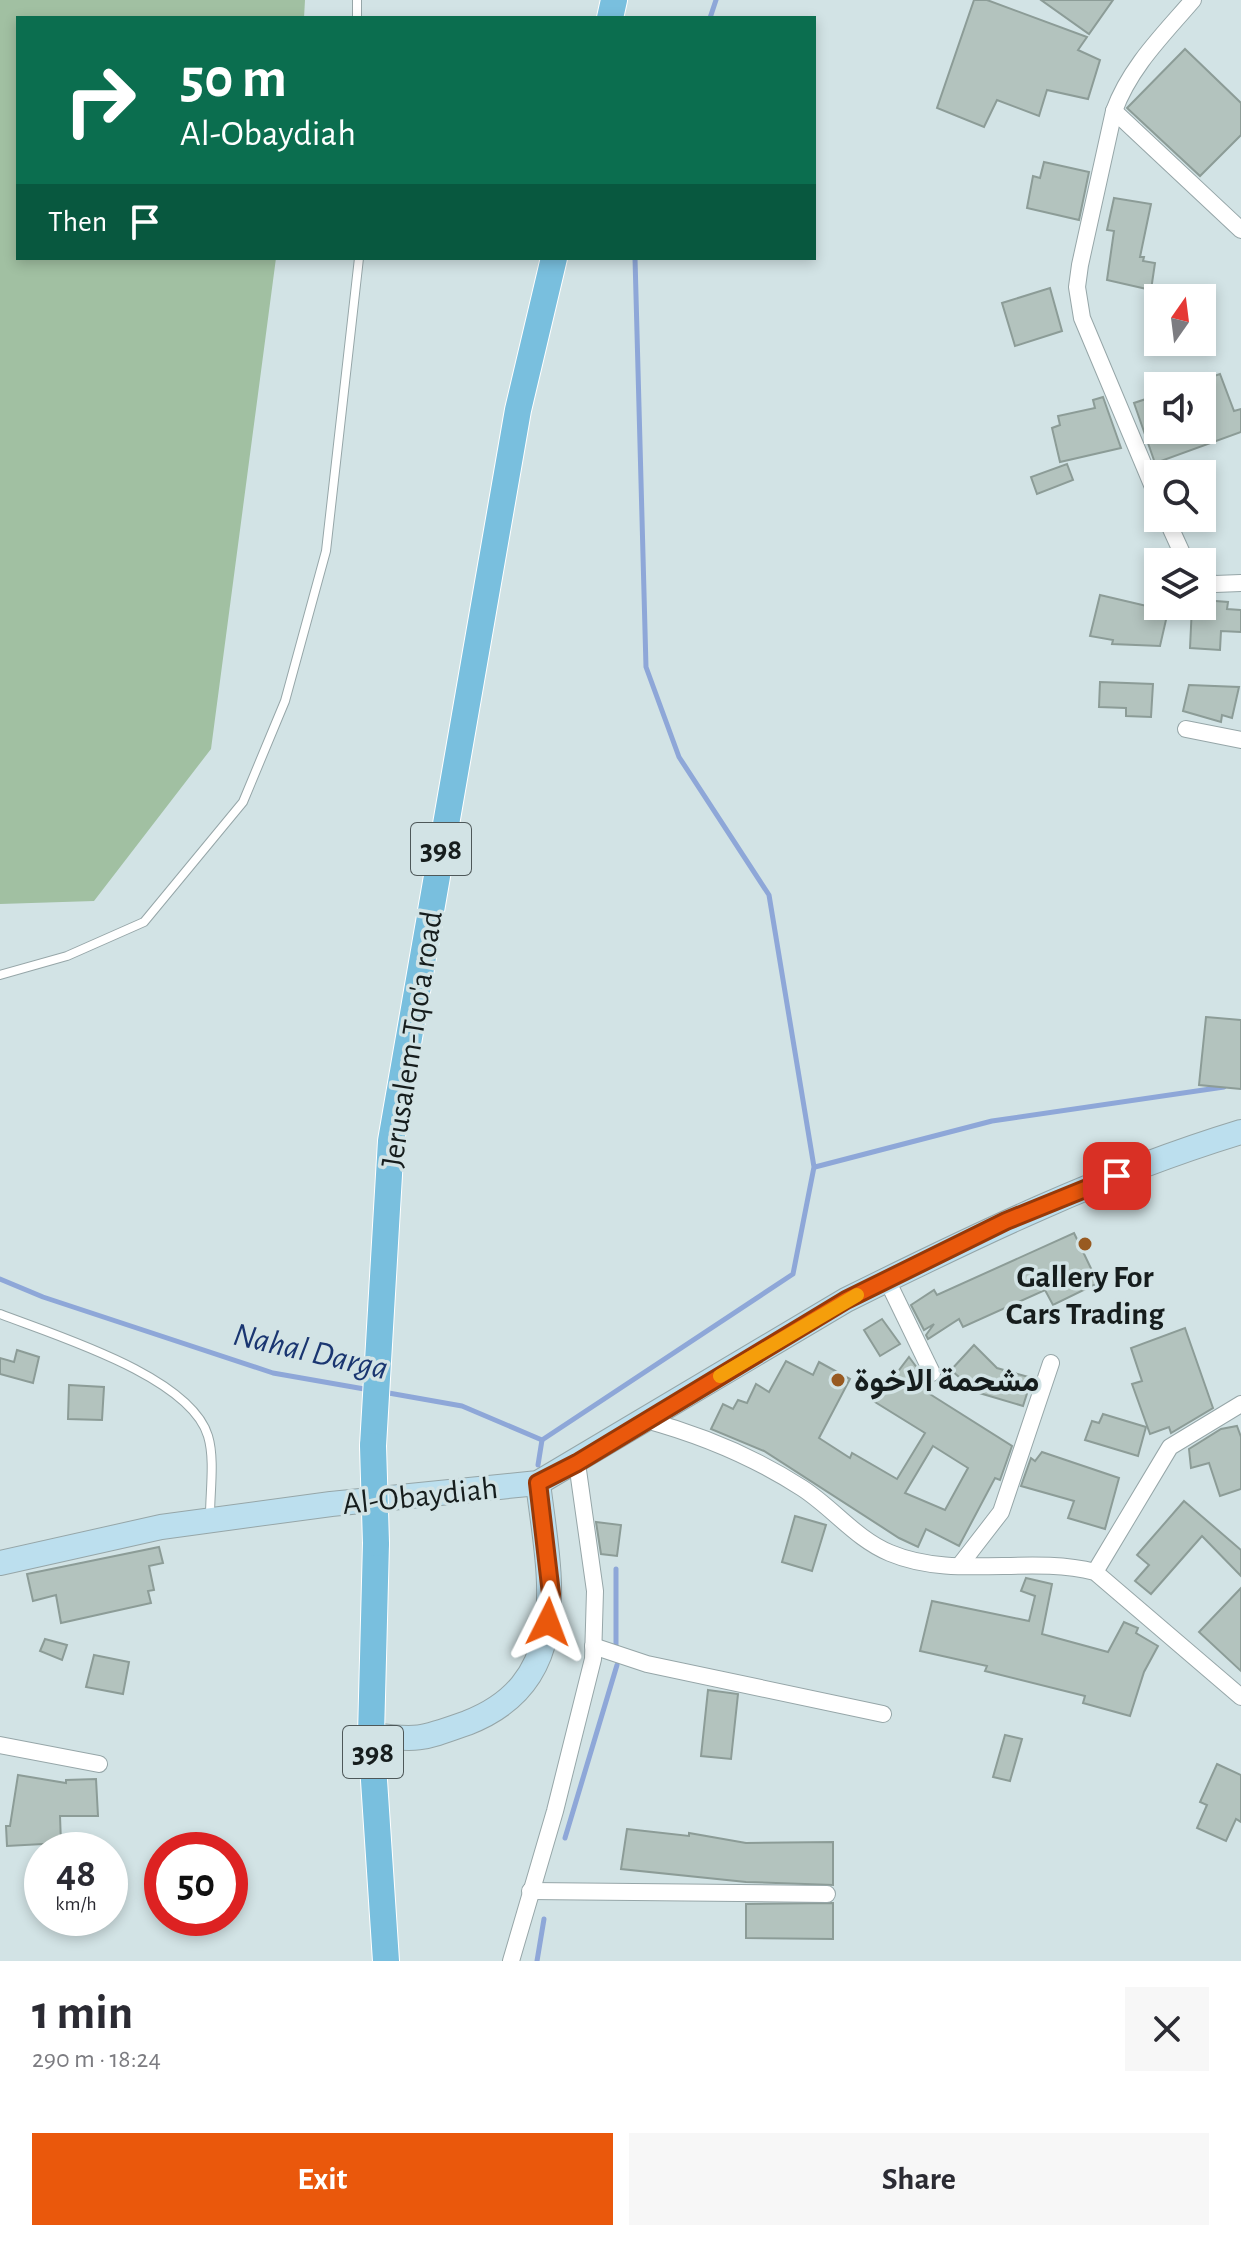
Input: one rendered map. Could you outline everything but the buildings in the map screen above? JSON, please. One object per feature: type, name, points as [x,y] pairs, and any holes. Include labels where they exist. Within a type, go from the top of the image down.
[{"type":"main road","name":"Jerusalem-Tqo'a road","points":[[371,1735],[376,1543],[373,1446],[391,1141],[515,425],[554,260]]},
{"type":"main road","name":"Al-Obaydiah","points":[[2,1562],[161,1527],[538,1483],[577,1463],[846,1300],[1006,1221],[1172,1153],[1241,1132]]},
{"type":"main road","points":[[371,1735],[418,1741],[491,1713],[528,1678],[544,1651],[551,1594],[538,1483]]},
{"type":"main road","name":"398","points":[[371,1735],[386,1961]]},
{"type":"street","points":[[1144,465],[1078,303],[1080,265],[1114,111],[1132,71],[1193,0]]},
{"type":"street","points":[[1114,111],[1241,230]]},
{"type":"street","points":[[1216,584],[1241,583]]},
{"type":"street","points":[[1186,729],[1241,740]]},
{"type":"street","points":[[887,1280],[932,1373]]},
{"type":"street","points":[[960,1565],[1001,1512],[1051,1363]]},
{"type":"street","points":[[1095,1572],[1170,1447],[1241,1404]]},
{"type":"street","points":[[646,1420],[723,1445],[803,1489],[867,1541],[889,1553],[914,1561],[960,1565],[1067,1565],[1095,1572],[1241,1697]]},
{"type":"street","points":[[511,1961],[555,1811],[593,1646],[595,1591],[577,1463]]},
{"type":"street","points":[[593,1646],[647,1664],[883,1714]]},
{"type":"street","points":[[0,1745],[99,1764]]},
{"type":"street","points":[[530,1891],[827,1894]]},
{"type":"lane","points":[[0,975],[67,956],[144,922],[243,802],[285,701],[326,551],[359,260]]},
{"type":"lane","points":[[0,1314],[125,1366],[185,1401],[199,1417],[208,1436],[210,1521]]},
{"type":"green space","points":[[0,0],[305,0],[304,16],[16,16],[16,260],[276,260],[211,749],[94,901],[0,904]]},
{"type":"waterway","points":[[711,16],[716,0]]},
{"type":"waterway","points":[[542,1440],[793,1274],[814,1167],[769,895],[679,757],[646,667],[635,260]]},
{"type":"waterway","points":[[815,1167],[992,1121],[1224,1087]]},
{"type":"waterway","name":"Nahal Darga","points":[[0,1279],[43,1297],[273,1373],[370,1390]]},
{"type":"waterway","name":"Nahal Darga","points":[[383,1392],[462,1406],[542,1440],[538,1465]]},
{"type":"waterway","name":"Nahal Darga","points":[[616,1569],[616,1645]]},
{"type":"waterway","name":"Nahal Darga","points":[[565,1838],[617,1665]]},
{"type":"waterway","name":"Nahal Darga","points":[[537,1961],[544,1919]]},
{"type":"slow traffic","points":[[720,1376],[857,1295]]},
{"type":"place","name":"Gallery For Cars Trading","points":[[1085,1244]]},
{"type":"place","name":"مشحمة الاخوة","points":[[838,1380]]},
{"type":"route","points":[[548,1622],[551,1594],[538,1483],[577,1463],[846,1300],[1006,1221],[1117,1176]]}]
